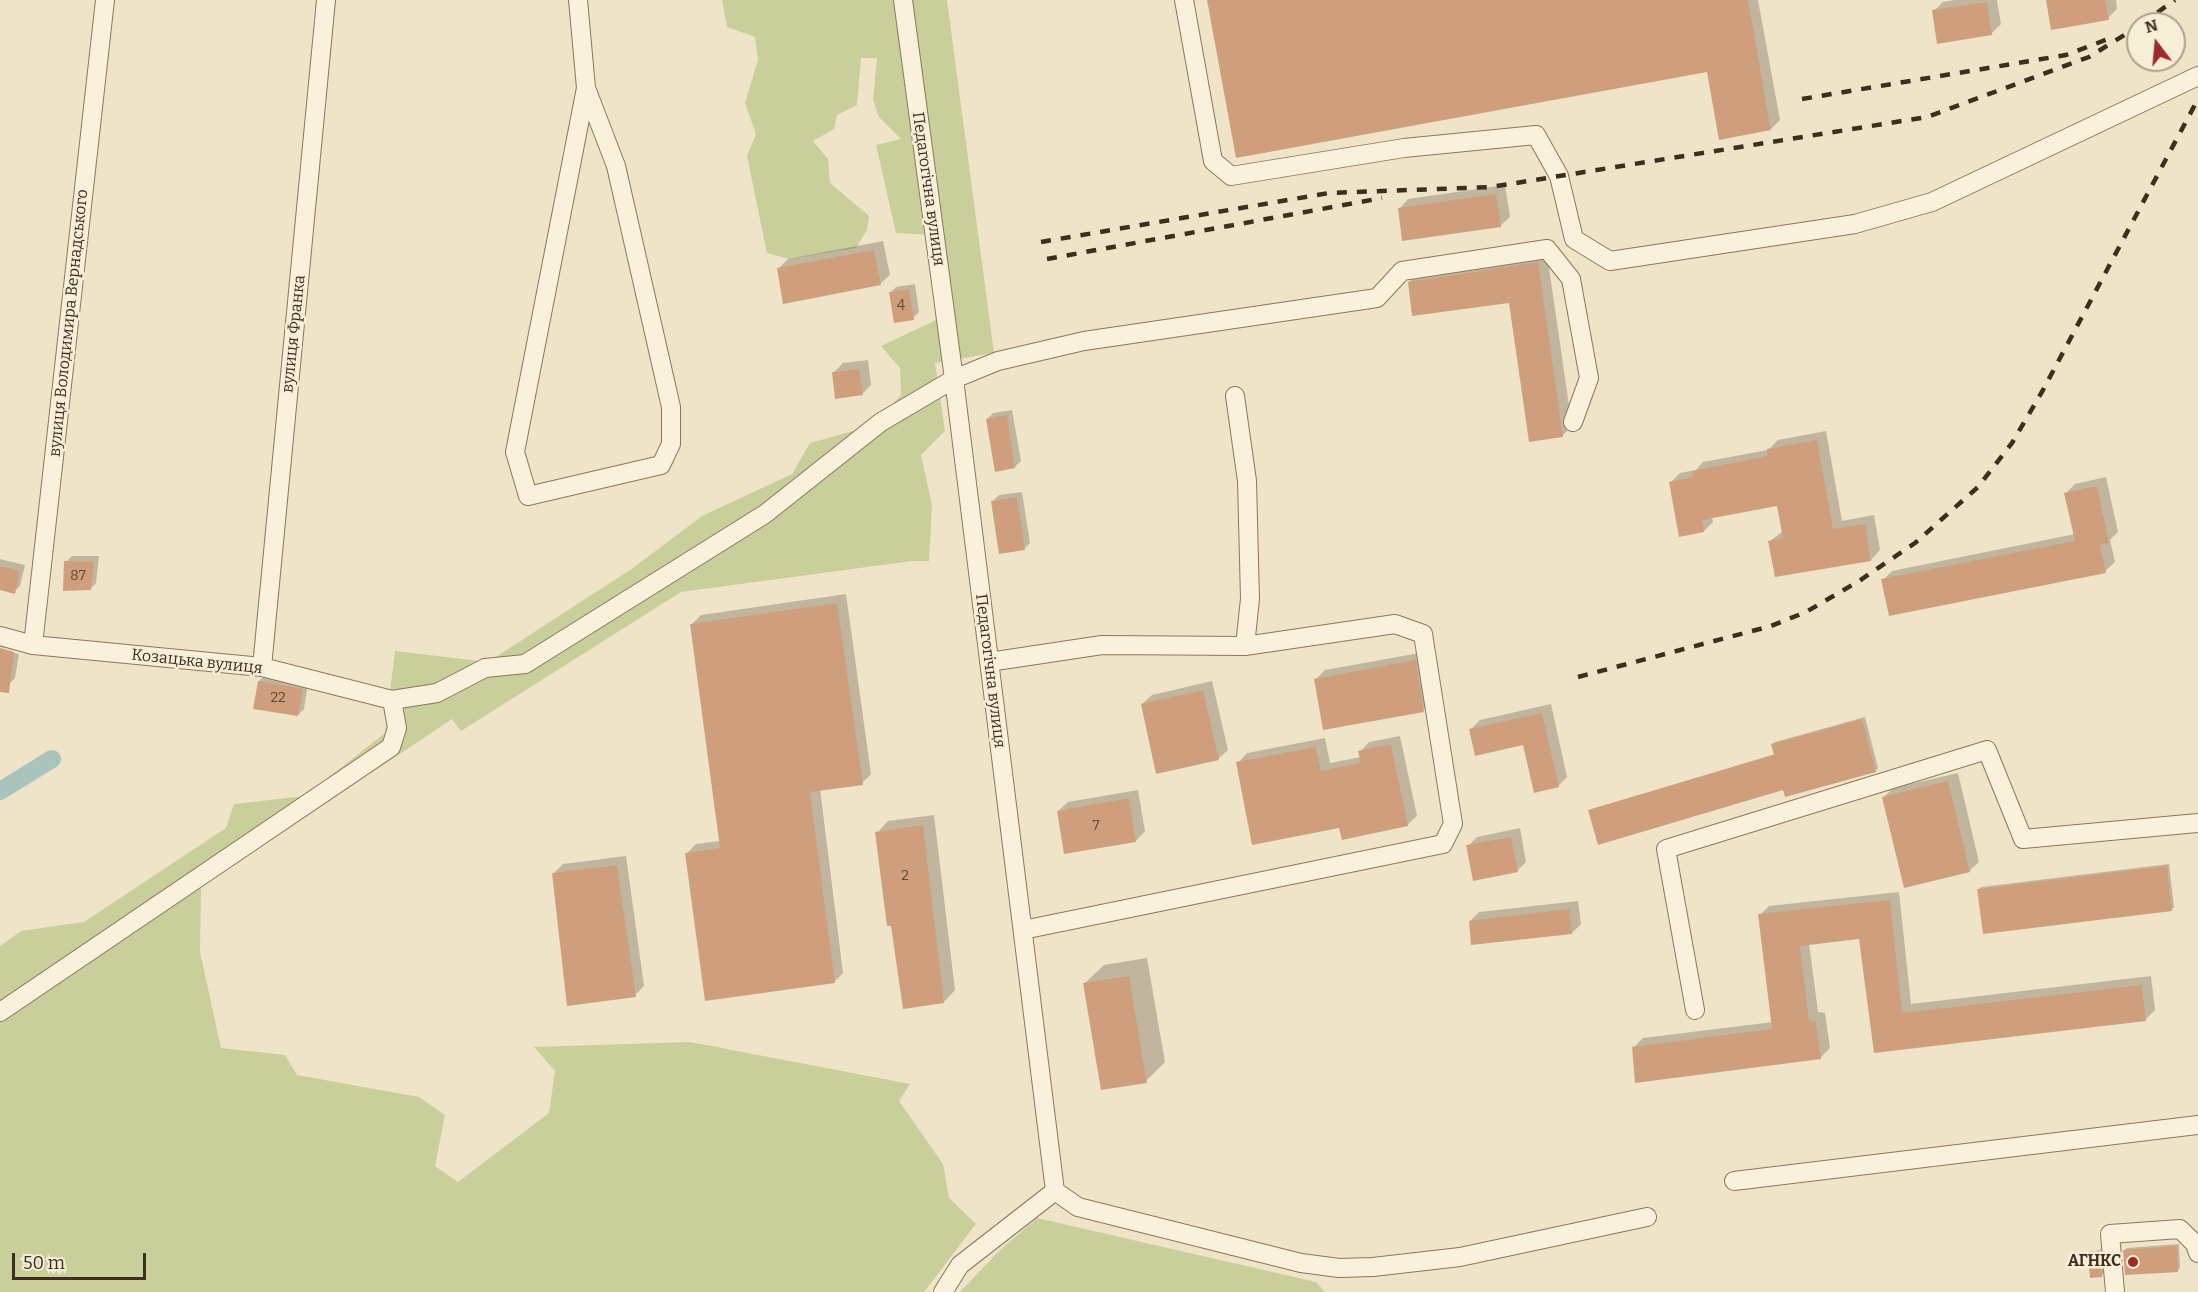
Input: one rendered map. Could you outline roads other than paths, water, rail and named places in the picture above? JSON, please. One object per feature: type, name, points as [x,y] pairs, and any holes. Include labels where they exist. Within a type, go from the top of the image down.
[{"type":"street","name":"вулиця Володимира Вернадського","points":[[33,645],[105,0]]},
{"type":"street","name":"вулиця Франка","points":[[262,667],[326,0]]},
{"type":"street","points":[[578,0],[586,88],[616,166],[671,407],[671,444],[661,465],[528,496],[515,452],[586,88]]},
{"type":"street","name":"Педагогічна вулиця","points":[[903,0],[954,379],[1055,1191]]},
{"type":"street","points":[[1184,0],[1213,161],[1231,176],[1404,148],[1536,135],[1559,176],[1574,239],[1610,261],[1855,224],[1932,202],[2198,76]]},
{"type":"street","points":[[0,1012],[391,747],[397,728],[392,700],[437,693],[485,668],[525,663],[765,514],[881,422],[954,379],[998,362],[1084,341],[1377,298],[1402,271],[1546,249],[1571,279],[1589,378],[1573,422]]},
{"type":"street","points":[[1234,396],[1247,481],[1250,599],[1245,646]]},
{"type":"street","points":[[989,662],[1102,645],[1245,646],[1395,624],[1423,634],[1454,824],[1443,844],[1023,930]]},
{"type":"street","name":"Козацька вулиця","points":[[0,636],[33,645],[262,667],[392,700]]},
{"type":"street","points":[[1695,1010],[1666,849],[1987,750],[2023,839],[2198,823]]},
{"type":"street","points":[[1734,1181],[2198,1125]]},
{"type":"street","points":[[943,1292],[960,1265],[1055,1191],[1078,1207],[1300,1263],[1339,1268],[1373,1267],[1460,1257],[1647,1217]]},
{"type":"street","points":[[2115,1292],[2110,1234],[2180,1229],[2195,1244],[2198,1253]]},
{"type":"waterway","points":[[0,791],[52,759]]},
{"type":"railway","points":[[2158,12],[2175,0]]},
{"type":"railway","points":[[1041,242],[1329,193],[1491,187],[1927,117],[2089,57],[2126,34]]},
{"type":"railway","points":[[1802,99],[2066,55],[2108,39]]},
{"type":"railway","points":[[1578,677],[1771,626],[1806,612],[1859,581],[1915,543],[1978,487],[2012,443],[2043,390],[2198,99]]},
{"type":"railway","points":[[1047,259],[1382,198]]},
{"type":"place","name":"АГНКС","points":[[2133,1262]]}]
